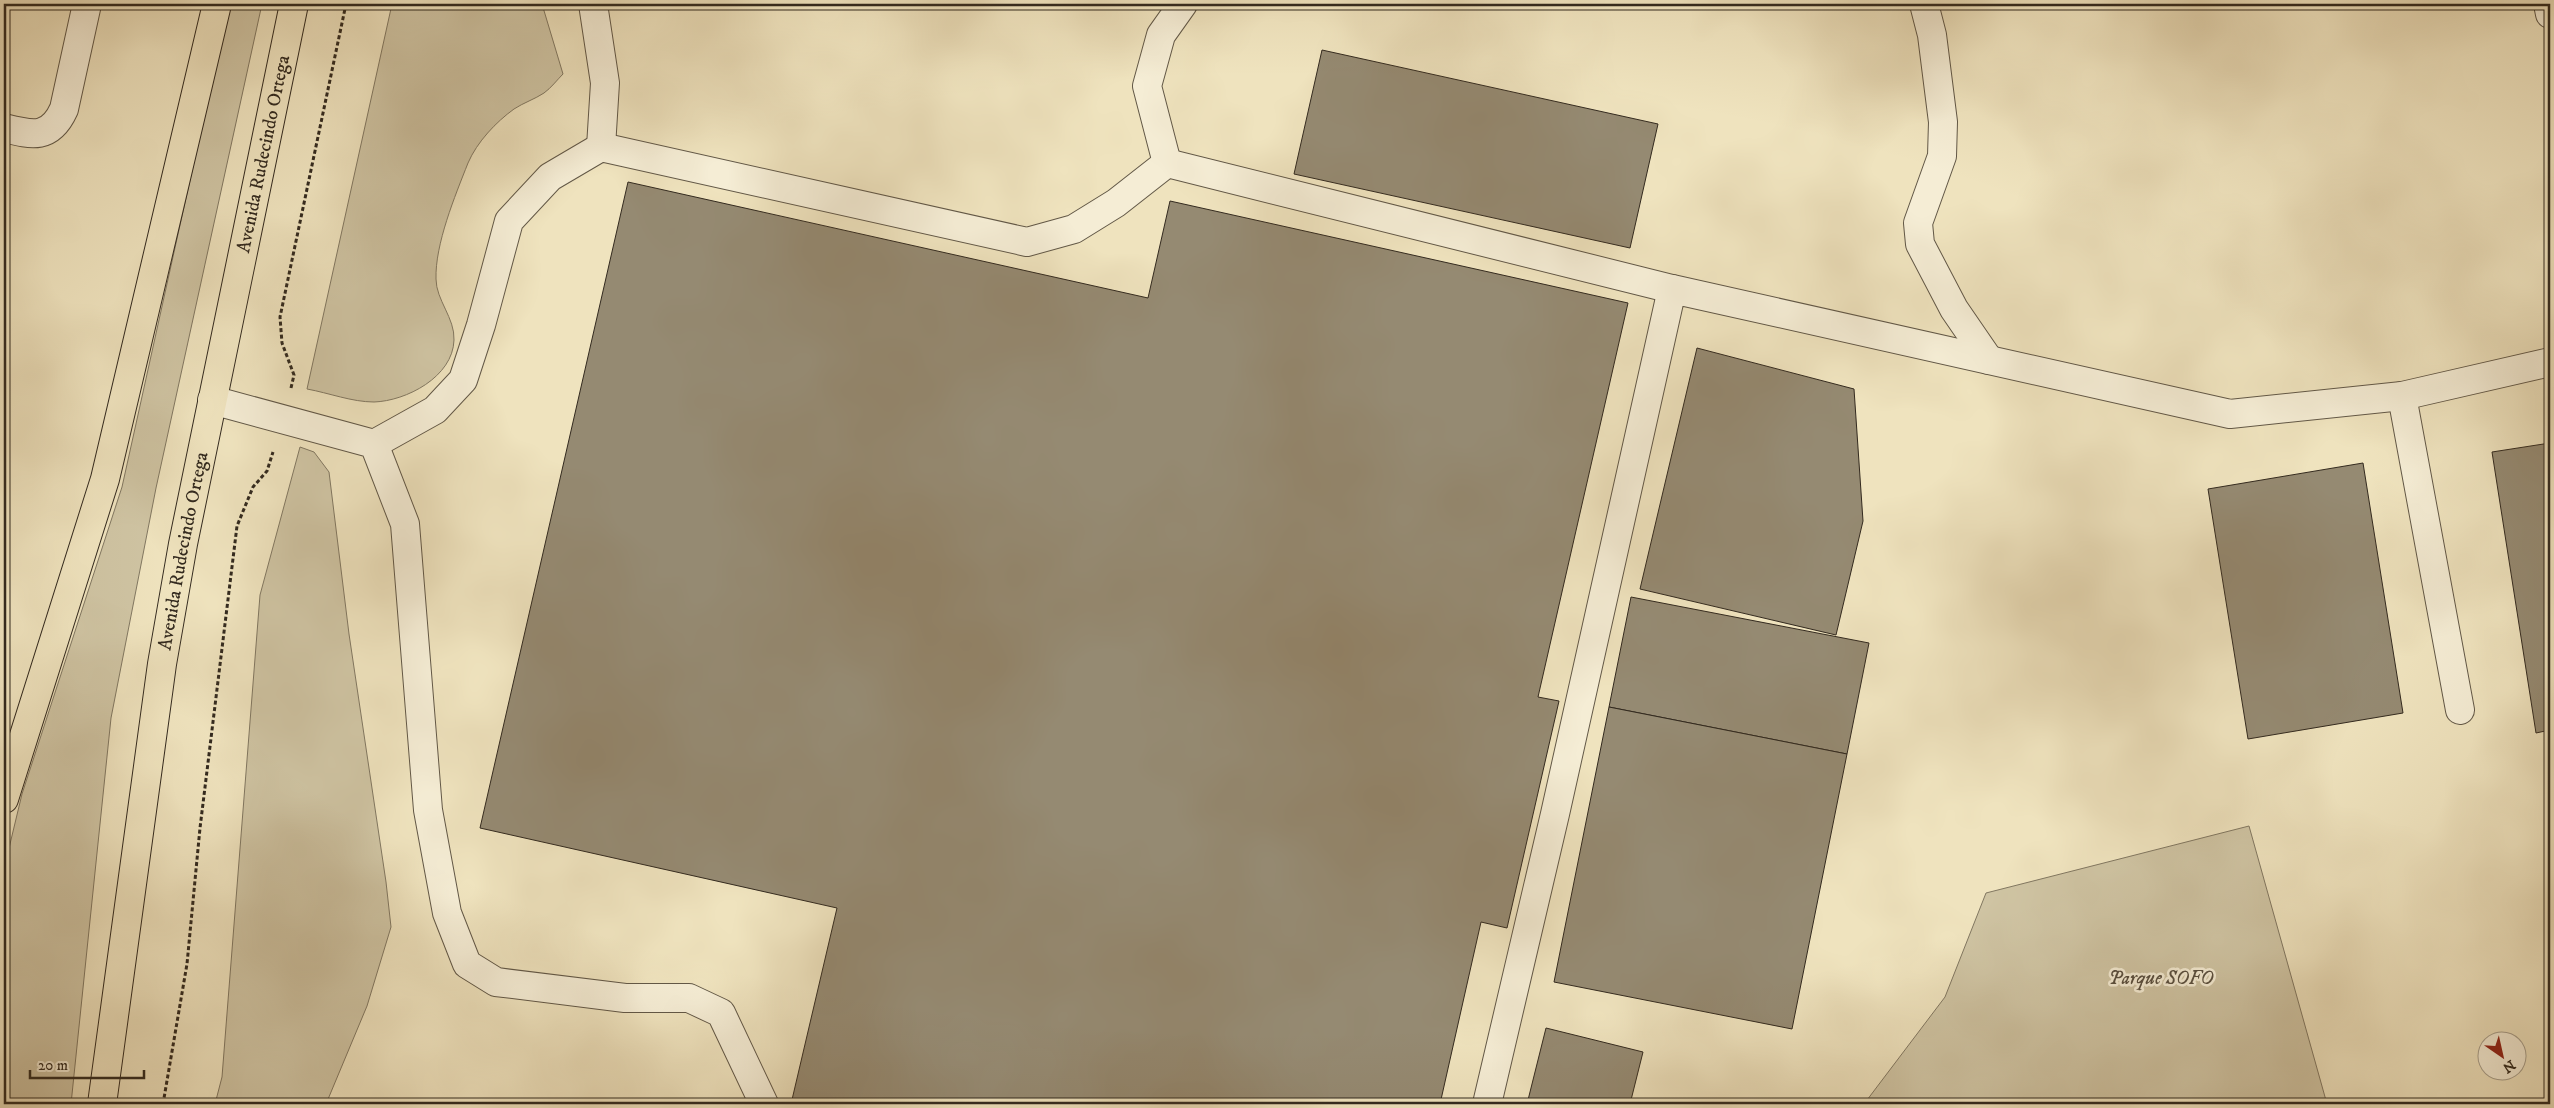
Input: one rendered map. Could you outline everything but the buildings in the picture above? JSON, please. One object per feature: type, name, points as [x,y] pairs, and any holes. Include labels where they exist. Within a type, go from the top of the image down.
[{"type":"main road","points":[[4,799],[105,479],[217,4]]},
{"type":"main road","name":"Avenida Rudecindo Ortega","points":[[102,1104],[162,664],[183,544],[294,4]]},
{"type":"street","points":[[4,128],[29,135],[39,134],[50,129],[59,120],[64,109],[87,4]]},
{"type":"street","points":[[593,4],[605,83],[601,147]]},
{"type":"street","points":[[1167,163],[1147,86],[1161,35],[1183,4]]},
{"type":"street","points":[[1924,4],[1932,35],[1943,122],[1942,156],[1918,223],[1920,244],[1954,309],[1989,360]]},
{"type":"street","points":[[2548,4],[2550,14]]},
{"type":"street","points":[[212,400],[374,444],[435,410],[462,380],[481,325],[509,221],[550,177],[601,147],[1027,242],[1074,229],[1116,203],[1167,163]]},
{"type":"street","points":[[1167,163],[1672,289],[2230,414],[2402,396],[2550,362]]},
{"type":"street","points":[[1487,1104],[1555,814],[1672,289]]},
{"type":"street","points":[[2402,396],[2460,710]]},
{"type":"street","points":[[374,444],[405,524],[428,810],[447,913],[467,964],[496,982],[625,998],[689,998],[713,1009],[721,1013],[764,1104]]},
{"type":"path","points":[[163,1104],[187,964],[200,828],[237,526],[253,487],[267,471],[294,375],[282,343],[280,316],[346,4]]},
{"type":"green space","points":[[229,4],[262,4],[156,488],[111,718],[71,1104],[4,1104],[4,869],[22,794],[122,487]]},
{"type":"green space","points":[[392,4],[542,4],[563,74],[544,93],[514,109],[488,133],[472,155],[457,190],[442,236],[436,279],[439,294],[454,332],[452,353],[446,365],[437,376],[413,392],[387,401],[366,402],[307,389]]},
{"type":"green space","points":[[300,447],[314,452],[329,472],[349,634],[391,927],[367,1006],[326,1104],[215,1104],[222,1077],[260,595]]},
{"type":"green space","name":"Parque SOFO","points":[[2249,826],[2327,1104],[1864,1104],[1945,997],[1986,893]]}]
